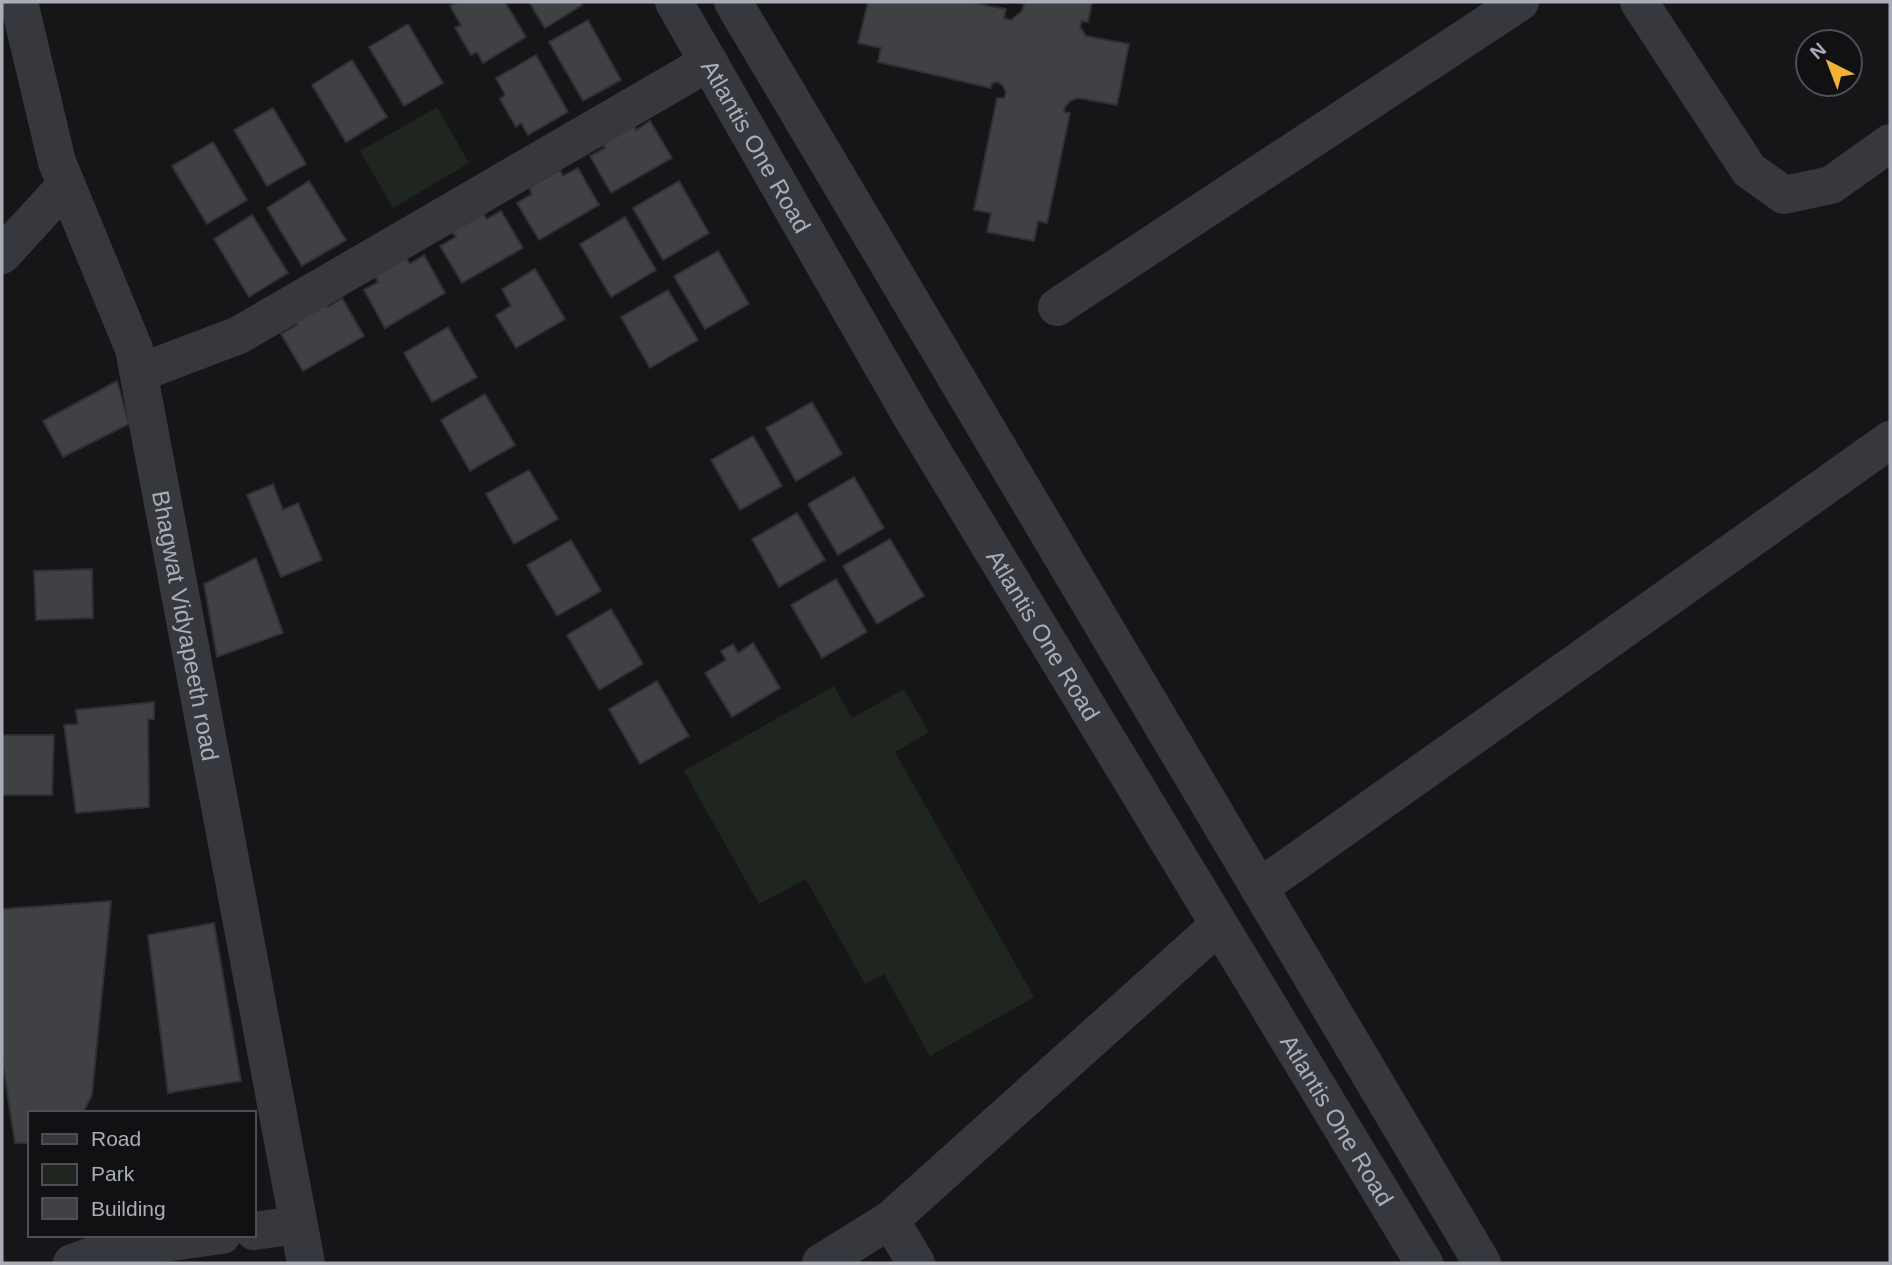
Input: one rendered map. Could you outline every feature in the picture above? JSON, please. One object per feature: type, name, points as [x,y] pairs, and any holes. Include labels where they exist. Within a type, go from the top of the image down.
[{"type":"street","name":"Bhagwat Vidyapeeth road","points":[[19,2],[57,162],[134,349],[306,1263]]},
{"type":"street","name":"Atlantis One Road","points":[[674,2],[913,419],[1424,1263]]},
{"type":"street","name":"Atlantis One Road","points":[[733,2],[1482,1263]]},
{"type":"street","points":[[1057,307],[1520,2]]},
{"type":"street","points":[[1639,2],[1749,170],[1784,195],[1831,185],[1890,143]]},
{"type":"street","points":[[139,373],[239,335],[709,62]]},
{"type":"street","points":[[2,255],[66,185]]},
{"type":"street","points":[[1259,888],[1890,440]]},
{"type":"street","points":[[821,1263],[890,1220],[1219,925]]},
{"type":"street","points":[[890,1220],[916,1263]]},
{"type":"street","points":[[256,1231],[298,1225]]},
{"type":"street","points":[[72,1263],[105,1251],[207,1237]]},
{"type":"green space","points":[[437,107],[469,163],[393,208],[360,151]]},
{"type":"green space","points":[[834,686],[852,718],[904,689],[929,732],[895,752],[1034,997],[930,1056],[884,974],[865,984],[806,879],[759,904],[684,771]]},
{"type":"building","points":[[458,2],[505,2],[526,37],[483,63],[477,52],[471,55],[455,28],[461,25],[450,6]]},
{"type":"building","points":[[529,2],[580,2],[582,5],[545,28]]},
{"type":"building","points":[[868,2],[968,2],[1006,9],[1004,18],[1011,20],[1022,11],[1024,4],[1016,2],[1092,2],[1088,22],[1082,21],[1080,27],[1086,36],[1129,44],[1117,105],[1078,98],[1065,107],[1064,112],[1070,113],[1047,223],[1038,221],[1034,241],[987,232],[991,213],[974,210],[997,98],[1004,98],[1006,92],[1003,86],[998,82],[992,83],[991,88],[878,62],[881,48],[858,43]]},
{"type":"building","points":[[588,20],[621,80],[583,101],[549,42]]},
{"type":"building","points":[[408,24],[443,83],[404,106],[369,47]]},
{"type":"building","points":[[536,55],[568,112],[528,135],[521,123],[516,127],[500,99],[505,95],[496,78]]},
{"type":"building","points":[[352,60],[387,117],[346,142],[312,85]]},
{"type":"building","points":[[273,108],[306,164],[267,186],[234,130]]},
{"type":"building","points":[[650,121],[672,158],[611,193],[590,156],[605,148],[602,142],[633,124],[636,130]]},
{"type":"building","points":[[213,142],[247,200],[207,224],[172,166]]},
{"type":"building","points":[[578,168],[599,205],[539,240],[517,203],[532,194],[529,188],[560,170],[563,176]]},
{"type":"building","points":[[309,181],[346,240],[302,266],[267,208]]},
{"type":"building","points":[[679,181],[709,233],[663,260],[633,208]]},
{"type":"building","points":[[501,211],[523,248],[462,283],[440,246],[456,237],[452,232],[483,214],[487,219]]},
{"type":"building","points":[[252,215],[288,273],[249,297],[214,239]]},
{"type":"building","points":[[625,217],[656,270],[611,297],[580,244]]},
{"type":"building","points":[[718,251],[749,304],[705,329],[674,276]]},
{"type":"building","points":[[424,255],[445,293],[385,328],[364,290],[378,282],[375,276],[406,258],[410,264]]},
{"type":"building","points":[[535,269],[565,319],[516,348],[496,315],[511,306],[502,289]]},
{"type":"building","points":[[668,290],[698,340],[650,368],[621,317]]},
{"type":"building","points":[[342,298],[364,336],[303,371],[281,334],[297,325],[293,320],[324,302],[328,307]]},
{"type":"building","points":[[448,327],[477,377],[432,402],[404,353]]},
{"type":"building","points":[[117,381],[129,424],[63,457],[43,421]]},
{"type":"building","points":[[485,394],[515,445],[470,471],[441,420]]},
{"type":"building","points":[[812,402],[842,454],[796,481],[766,428]]},
{"type":"building","points":[[753,436],[782,486],[740,510],[711,460]]},
{"type":"building","points":[[529,470],[558,519],[514,544],[486,494]]},
{"type":"building","points":[[854,477],[884,528],[838,555],[808,504]]},
{"type":"building","points":[[273,484],[283,510],[298,503],[322,560],[281,577],[247,495]]},
{"type":"building","points":[[797,513],[825,560],[779,587],[752,539]]},
{"type":"building","points":[[890,539],[924,596],[877,624],[843,566]]},
{"type":"building","points":[[571,540],[601,591],[557,616],[527,565]]},
{"type":"building","points":[[256,558],[283,633],[217,657],[204,584]]},
{"type":"building","points":[[92,569],[93,618],[36,620],[34,571]]},
{"type":"building","points":[[836,579],[867,632],[822,658],[791,605]]},
{"type":"building","points":[[611,609],[643,664],[599,690],[567,635]]},
{"type":"building","points":[[753,643],[780,688],[732,717],[705,673],[726,660],[721,651],[733,644],[738,653]]},
{"type":"building","points":[[657,681],[689,736],[640,764],[609,709]]},
{"type":"building","points":[[154,702],[154,719],[148,719],[149,807],[76,813],[64,725],[78,724],[76,710]]},
{"type":"building","points":[[2,735],[54,735],[52,795],[2,795]]},
{"type":"building","points":[[111,901],[92,1095],[84,1111],[28,1111],[28,1143],[15,1143],[2,1059],[2,909]]},
{"type":"building","points":[[214,923],[241,1081],[168,1093],[148,935]]}]
